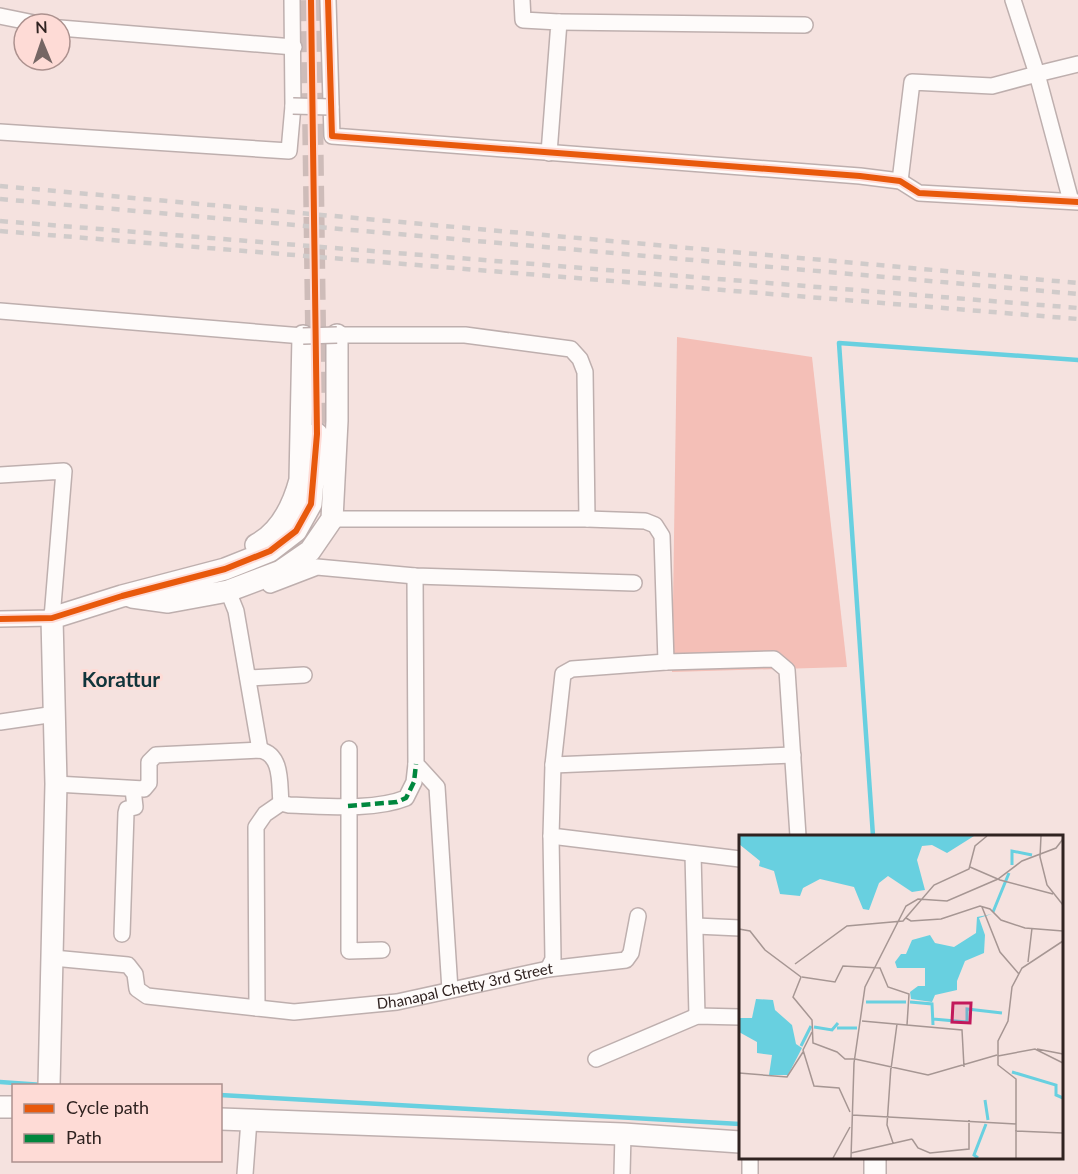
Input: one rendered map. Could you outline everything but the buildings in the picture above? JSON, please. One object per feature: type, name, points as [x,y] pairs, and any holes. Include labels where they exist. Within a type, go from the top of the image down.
[{"type":"street","points":[[0,132],[289,151],[293,106],[292,0]]},
{"type":"street","points":[[328,0],[332,136],[860,176],[900,181],[919,192],[1075,202],[1013,0]]},
{"type":"street","points":[[522,0],[523,20],[805,25]]},
{"type":"street","points":[[549,153],[559,22]]},
{"type":"street","points":[[72,29],[294,47]]},
{"type":"street","points":[[900,181],[912,82],[992,86],[1078,64]]},
{"type":"street","points":[[293,106],[332,107]]},
{"type":"street","points":[[0,311],[303,336],[465,335],[571,349],[580,359],[585,372],[587,519]]},
{"type":"street","points":[[229,594],[282,571],[310,551],[332,519],[337,421],[337,335]]},
{"type":"street","points":[[122,596],[161,572],[238,553],[264,540],[283,520],[294,502],[300,480],[303,336]]},
{"type":"street","points":[[0,619],[52,618],[122,596],[225,569],[270,551],[296,531],[311,504],[317,434]]},
{"type":"street","points":[[0,474],[64,471],[52,618],[56,784],[49,1084]]},
{"type":"street","points":[[332,519],[587,519],[645,521],[655,525],[662,536],[666,662]]},
{"type":"street","points":[[122,596],[168,602],[254,591],[317,567],[415,576],[634,583]]},
{"type":"street","points":[[281,803],[289,806],[348,806],[397,802],[406,798],[414,782],[416,764],[415,576]]},
{"type":"street","points":[[229,594],[236,611],[260,750]]},
{"type":"street","points":[[548,969],[553,959],[551,836],[553,765],[560,683],[563,674],[572,669],[666,662],[774,659],[787,670],[789,676],[798,835]]},
{"type":"street","points":[[248,678],[304,675]]},
{"type":"street","points":[[0,722],[55,714]]},
{"type":"street","points":[[349,749],[349,951],[382,950]]},
{"type":"street","points":[[56,784],[144,789],[149,783],[149,762],[156,755],[260,750],[270,753],[276,759],[281,803]]},
{"type":"street","points":[[553,765],[793,755]]},
{"type":"street","points":[[416,764],[437,787],[450,990]]},
{"type":"street","points":[[122,934],[126,813],[127,809],[135,807],[133,789]]},
{"type":"street","points":[[257,1008],[256,827],[265,814],[281,803]]},
{"type":"street","points":[[551,836],[739,859]]},
{"type":"street","points":[[693,854],[697,1016]]},
{"type":"street","name":"Dhanapal Chetty 3rd Street","points":[[53,958],[128,965],[135,974],[137,989],[147,996],[294,1012],[397,1002],[548,969],[626,960],[631,953],[638,916]]},
{"type":"street","points":[[696,926],[739,928]]},
{"type":"street","points":[[596,1059],[697,1016],[739,1017]]},
{"type":"street","points":[[222,1119],[622,1134],[739,1142]]},
{"type":"street","points":[[245,1174],[249,1120]]},
{"type":"street","points":[[622,1134],[622,1174]]},
{"type":"shaded area","points":[[677,337],[812,357],[847,667],[672,672]]},
{"type":"waterway","points":[[873,835],[839,343],[1078,360]]},
{"type":"waterway","points":[[0,1082],[29,1084]]},
{"type":"waterway","points":[[222,1095],[739,1124]]},
{"type":"tunnel","points":[[311,0],[317,434]]},
{"type":"railway","points":[[0,186],[1078,283]]},
{"type":"railway","points":[[0,199],[1078,294]]},
{"type":"railway","points":[[0,221],[1078,308]]},
{"type":"railway","points":[[0,231],[1078,319]]},
{"type":"marked path","points":[[348,806],[397,802],[406,798],[414,782],[416,764]]},
{"type":"cycle path","points":[[0,619],[52,618],[122,596],[225,569],[270,551],[296,531],[311,504],[317,434],[311,0]]},
{"type":"cycle path","points":[[328,0],[332,136],[860,176],[900,181],[919,193],[1078,202]]},
{"type":"district","name":"Korattur","points":[[121,680]]}]
